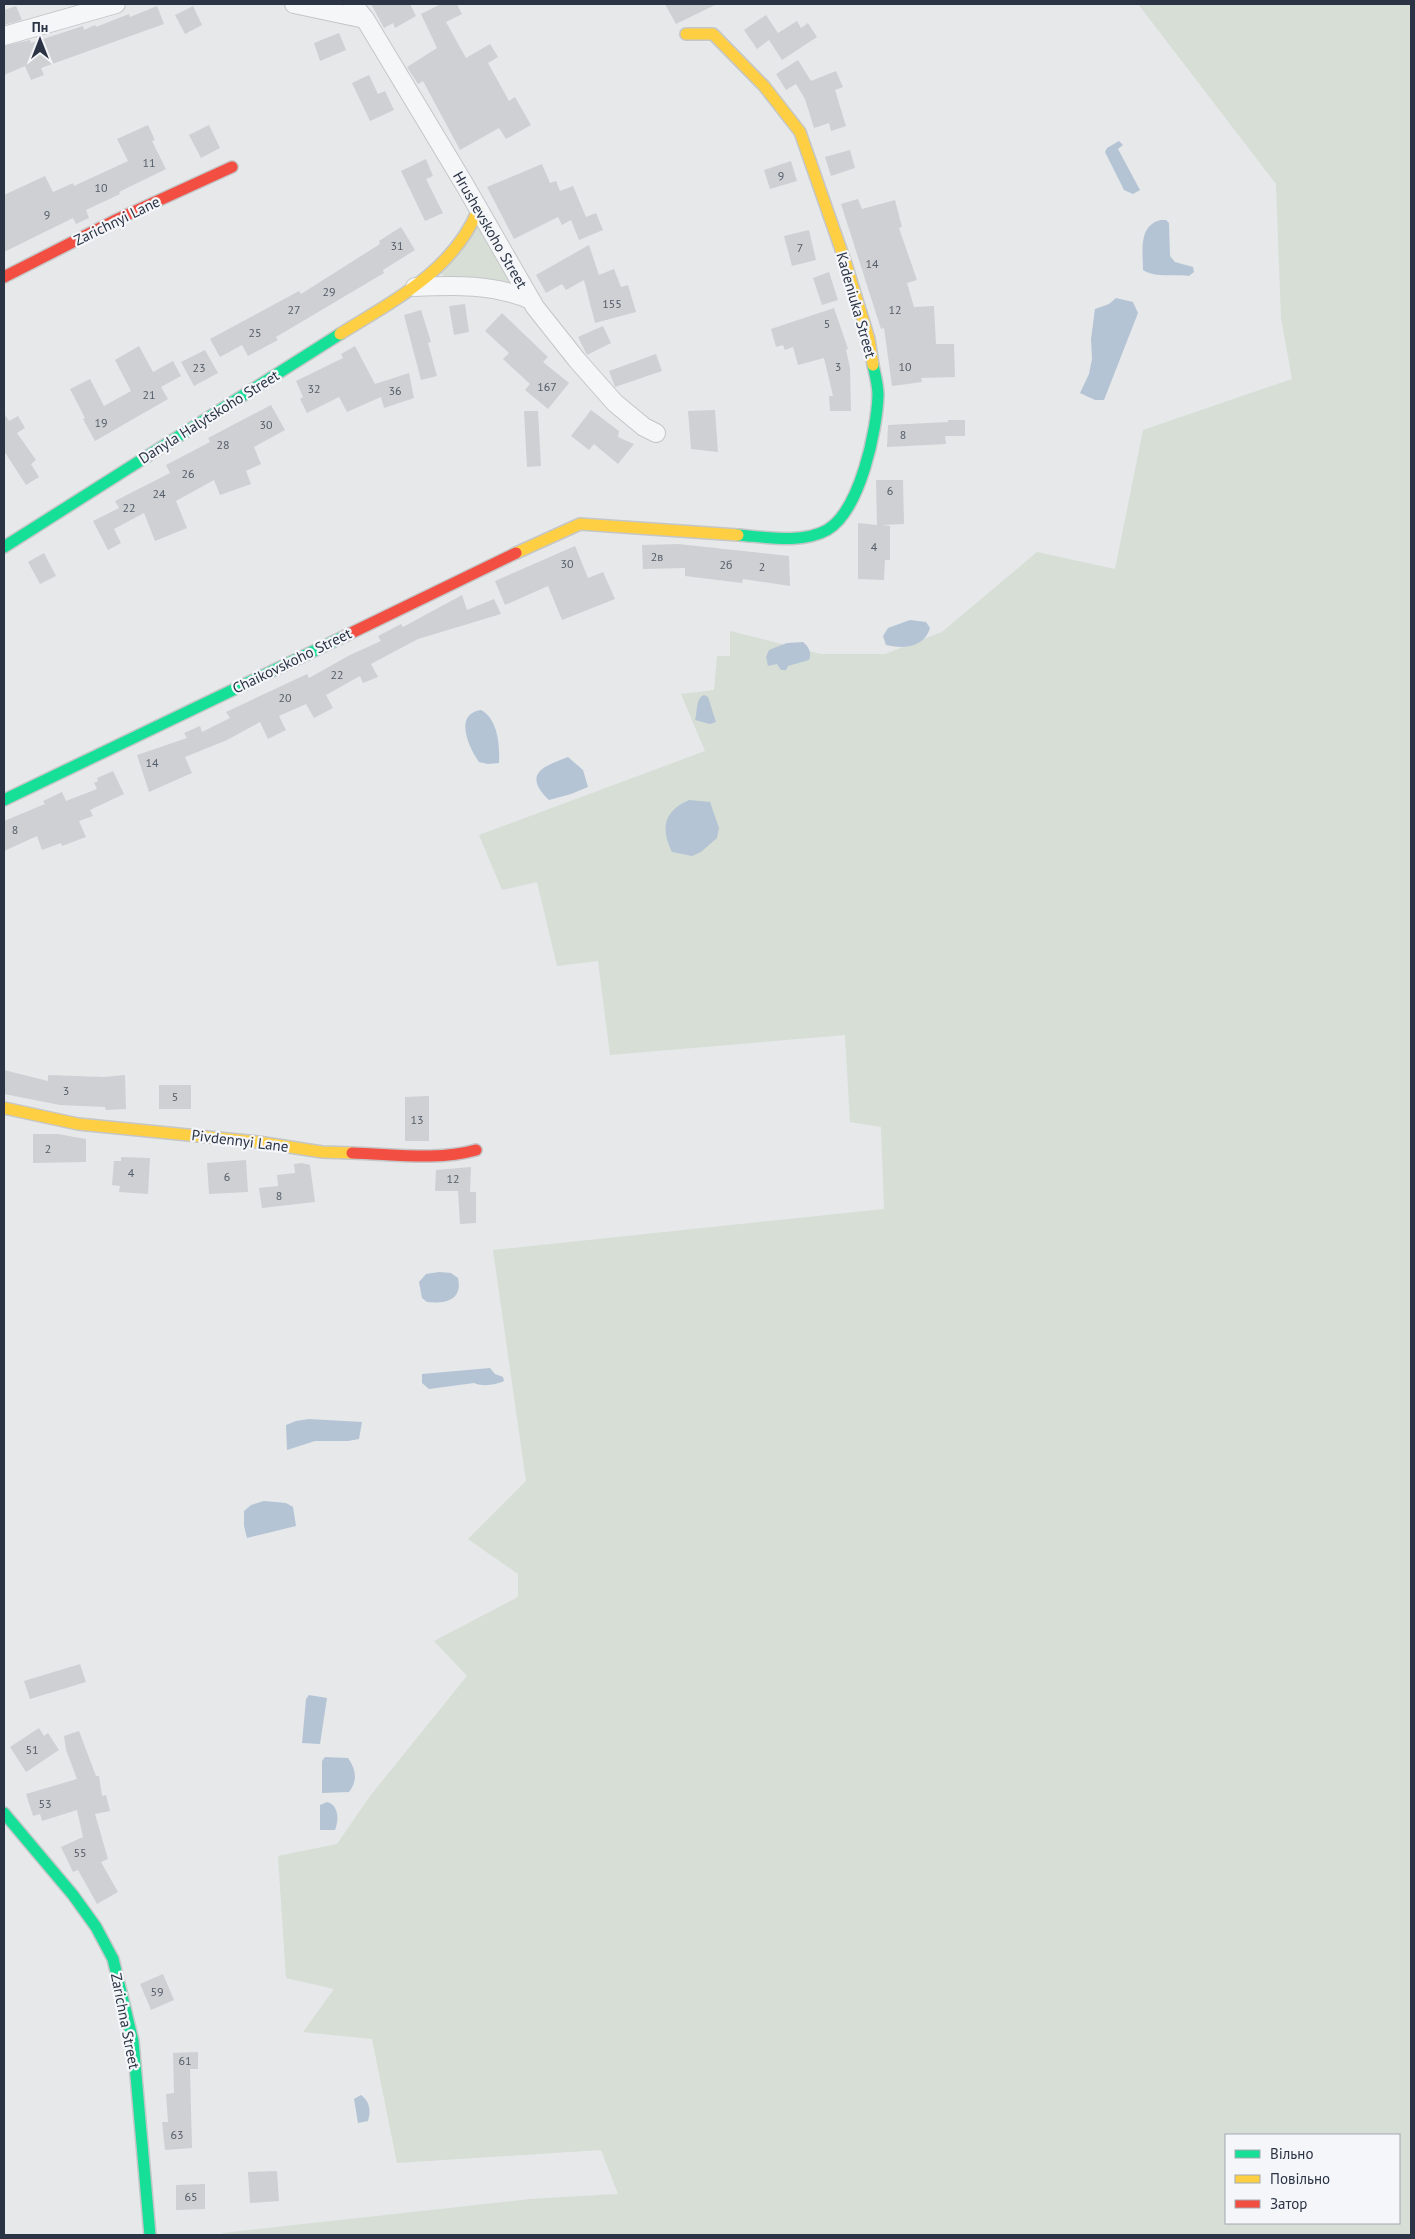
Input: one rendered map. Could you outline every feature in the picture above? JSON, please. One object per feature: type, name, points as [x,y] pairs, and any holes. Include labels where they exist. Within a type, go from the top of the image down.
[{"type":"street","points":[[4,36],[116,4]]},
{"type":"street","points":[[294,4],[365,19]]},
{"type":"street","name":"Hrushevskoho Street","points":[[353,4],[365,19],[531,300],[577,360],[614,403],[644,427],[656,432]]},
{"type":"street","name":"Kadeniuka Street","points":[[580,524],[629,526],[775,538],[808,537],[827,530],[848,512],[870,450],[878,394],[869,339],[822,190],[800,132],[764,86],[713,34],[686,34]]},
{"type":"street","name":"Zarichnyi Lane","points":[[4,277],[118,219],[232,167]]},
{"type":"street","name":"Danylа Halytskoho Street","points":[[4,547],[415,287],[436,270],[457,246],[472,226],[478,210]]},
{"type":"street","name":"Danylа Halytskoho Street","points":[[415,287],[456,285],[498,289],[531,300]]},
{"type":"street","name":"Chaikovskoho Street","points":[[4,800],[534,544],[580,524]]},
{"type":"street","name":"Pivdennyi Lane","points":[[4,1108],[78,1124],[258,1142],[322,1152],[458,1156],[476,1150]]},
{"type":"street","name":"Zarichna Street","points":[[4,1813],[73,1895],[96,1926],[113,1959],[132,2041],[150,2235]]},
{"type":"shaded area","points":[[1138,4],[1411,4],[1411,2235],[223,2235],[222,2233],[530,2199],[618,2194],[601,2150],[397,2163],[372,2039],[303,2032],[334,1989],[286,1978],[278,1856],[337,1844],[370,1796],[467,1676],[434,1641],[518,1597],[518,1574],[468,1539],[526,1481],[493,1250],[884,1209],[881,1127],[850,1122],[845,1035],[610,1055],[598,961],[557,966],[537,882],[502,890],[479,835],[705,751],[681,694],[714,690],[717,656],[730,656],[730,631],[821,654],[885,654],[942,632],[1037,552],[1115,569],[1143,430],[1292,379],[1281,318],[1276,184]]},
{"type":"shaded area","points":[[478,210],[531,300],[456,285],[436,270]]},
{"type":"water","points":[[1119,141],[1123,145],[1118,149],[1140,190],[1133,194],[1124,190],[1105,152],[1107,148]]},
{"type":"water","points":[[1161,220],[1166,220],[1169,223],[1170,256],[1175,262],[1193,267],[1194,272],[1189,276],[1159,275],[1143,270],[1143,240],[1145,233],[1148,227]]},
{"type":"water","points":[[1116,298],[1133,302],[1138,313],[1104,400],[1095,400],[1080,393],[1089,374],[1092,359],[1091,339],[1095,309],[1109,304]]},
{"type":"water","points":[[910,620],[926,622],[930,628],[923,640],[906,647],[886,645],[883,636],[888,628]]},
{"type":"water","points":[[803,642],[809,650],[809,660],[788,666],[786,670],[781,670],[777,664],[768,666],[766,657],[769,650],[787,643]]},
{"type":"water","points":[[704,695],[708,697],[716,722],[710,724],[695,720],[699,699]]},
{"type":"water","points":[[481,710],[491,720],[497,734],[499,763],[488,764],[479,762],[471,749],[465,725],[467,718],[472,713]]},
{"type":"water","points":[[568,757],[583,770],[588,787],[549,800],[537,783],[539,772],[544,767]]},
{"type":"water","points":[[689,800],[710,802],[719,828],[717,838],[701,852],[692,856],[672,852],[666,835],[669,815],[674,809]]},
{"type":"water","points":[[451,1273],[458,1278],[458,1291],[455,1296],[446,1301],[427,1302],[422,1298],[419,1282],[426,1274]]},
{"type":"water","points":[[490,1368],[495,1374],[503,1377],[504,1381],[489,1385],[474,1383],[429,1389],[422,1383],[422,1374]]},
{"type":"water","points":[[309,1419],[362,1422],[359,1439],[315,1441],[287,1450],[286,1425]]},
{"type":"water","points":[[264,1501],[286,1503],[293,1507],[296,1526],[247,1538],[244,1526],[244,1511],[251,1505]]},
{"type":"water","points":[[309,1695],[327,1698],[320,1744],[302,1743],[306,1699]]},
{"type":"water","points":[[325,1757],[348,1758],[353,1766],[355,1775],[354,1784],[349,1792],[322,1793],[322,1761]]},
{"type":"water","points":[[327,1802],[334,1806],[337,1813],[335,1830],[320,1830],[320,1805]]},
{"type":"water","points":[[361,2095],[368,2103],[369,2113],[368,2121],[358,2123],[354,2099]]},
{"type":"building","points":[[371,4],[410,4],[416,16],[395,28],[393,23],[384,28]]},
{"type":"building","points":[[441,4],[457,4],[462,14],[446,22],[466,58],[490,44],[498,57],[488,63],[509,101],[515,97],[531,125],[506,139],[499,128],[460,150],[423,81],[418,84],[407,67],[437,48],[421,14]]},
{"type":"building","points":[[665,4],[717,4],[676,24]]},
{"type":"building","points":[[16,6],[22,20],[4,25],[4,10]]},
{"type":"building","points":[[157,6],[164,24],[41,68],[44,75],[31,80],[25,66],[4,75],[4,46],[30,40],[31,43],[83,26],[84,30],[95,25],[96,27],[129,14],[130,17]]},
{"type":"building","points":[[193,6],[202,25],[185,34],[175,15]]},
{"type":"building","points":[[766,15],[778,33],[797,21],[801,28],[808,23],[817,37],[782,60],[769,40],[757,49],[744,30]]},
{"type":"building","points":[[339,33],[346,50],[320,61],[314,43]]},
{"type":"building","points":[[798,60],[811,81],[836,71],[843,87],[835,90],[846,126],[831,131],[829,123],[814,128],[805,99],[796,84],[786,90],[776,74]]},
{"type":"building","points":[[369,75],[378,94],[385,91],[394,110],[370,121],[352,83]]},
{"type":"building","points":[[148,125],[155,140],[152,141],[166,169],[86,210],[89,218],[76,224],[73,218],[4,252],[4,195],[45,176],[53,192],[73,183],[74,186],[128,161],[117,139]]},
{"type":"building","points":[[209,125],[220,148],[201,158],[189,135]]},
{"type":"building","points":[[850,150],[855,168],[831,176],[825,157]]},
{"type":"building","points":[[426,159],[433,176],[426,179],[443,213],[425,221],[401,171]]},
{"type":"building","points":[[791,161],[797,181],[770,189],[764,170]]},
{"type":"building","points":[[542,164],[550,183],[556,181],[560,191],[573,186],[586,217],[596,213],[603,230],[579,240],[571,220],[562,225],[558,217],[514,239],[487,187]]},
{"type":"building","points":[[858,199],[862,209],[895,200],[902,227],[899,228],[917,280],[907,283],[914,307],[934,306],[936,344],[954,344],[955,377],[921,378],[922,382],[892,386],[884,328],[881,329],[841,204]]},
{"type":"building","points":[[401,227],[415,250],[383,270],[384,273],[276,337],[278,340],[248,356],[242,345],[220,357],[210,339],[299,291],[301,294],[380,244],[379,241]]},
{"type":"building","points":[[809,230],[816,260],[792,266],[784,236]]},
{"type":"building","points":[[589,245],[599,275],[614,269],[621,287],[628,285],[636,312],[595,323],[584,280],[566,290],[562,284],[546,293],[536,275]]},
{"type":"building","points":[[829,272],[838,300],[822,305],[813,278]]},
{"type":"building","points":[[465,304],[469,332],[454,335],[449,306]]},
{"type":"building","points":[[834,308],[848,349],[846,350],[850,368],[851,411],[830,411],[829,396],[833,396],[824,358],[798,365],[793,347],[785,350],[783,345],[776,347],[771,329]]},
{"type":"building","points":[[421,310],[431,342],[428,343],[437,376],[421,380],[404,315]]},
{"type":"building","points":[[502,313],[548,357],[543,362],[569,383],[548,409],[525,390],[530,384],[503,359],[509,353],[485,331]]},
{"type":"building","points":[[603,326],[611,343],[587,355],[578,337]]},
{"type":"building","points":[[139,346],[153,372],[173,361],[181,376],[161,387],[168,399],[95,441],[70,389],[90,379],[104,406],[131,391],[115,360]]},
{"type":"building","points":[[355,346],[375,384],[409,373],[414,398],[384,408],[381,397],[347,412],[339,397],[307,413],[300,399],[303,397],[296,381],[343,358],[341,354]]},
{"type":"building","points":[[205,350],[218,373],[194,386],[181,362]]},
{"type":"building","points":[[656,354],[662,371],[615,387],[609,371]]},
{"type":"building","points":[[271,405],[285,430],[254,447],[261,464],[246,471],[251,484],[220,495],[214,480],[176,501],[187,528],[155,541],[144,513],[114,529],[121,543],[108,550],[93,521],[119,508],[115,501],[170,473],[166,465],[210,442],[208,438]]},
{"type":"building","points":[[591,410],[619,431],[618,437],[634,444],[618,464],[594,444],[589,450],[571,436]]},
{"type":"building","points":[[715,410],[718,452],[691,449],[688,411]]},
{"type":"building","points":[[524,411],[538,411],[541,466],[527,467]]},
{"type":"building","points":[[4,413],[9,421],[18,416],[25,428],[17,433],[36,460],[31,464],[39,477],[26,485],[4,451]]},
{"type":"building","points":[[948,420],[965,420],[965,436],[945,436],[946,444],[887,447],[888,425],[948,422]]},
{"type":"building","points":[[876,480],[903,480],[904,524],[882,525],[890,526],[890,560],[885,560],[884,580],[858,579],[858,523],[877,525]]},
{"type":"building","points":[[678,544],[789,556],[790,586],[743,579],[742,583],[685,576],[685,568],[643,569],[642,545]]},
{"type":"building","points":[[575,546],[588,578],[603,572],[615,599],[562,620],[548,586],[505,605],[495,581]]},
{"type":"building","points":[[44,553],[56,576],[40,584],[28,562]]},
{"type":"building","points":[[462,595],[467,610],[494,599],[501,614],[418,639],[371,664],[378,677],[363,683],[360,676],[326,695],[333,708],[314,718],[306,704],[279,716],[286,730],[268,739],[260,722],[227,740],[185,757],[192,773],[149,792],[137,755],[187,738],[184,733],[200,726],[202,732],[230,718],[226,712],[307,674],[309,678],[350,655],[381,641],[378,636],[401,624],[403,627]]},
{"type":"building","points":[[113,771],[124,794],[90,810],[93,816],[79,821],[86,837],[62,846],[61,843],[42,850],[37,836],[4,851],[4,821],[45,804],[43,801],[62,792],[66,801],[97,789],[94,783],[98,781],[97,778]]},
{"type":"building","points":[[4,1070],[48,1081],[48,1075],[104,1077],[125,1075],[126,1109],[106,1110],[105,1107],[60,1105],[4,1094]]},
{"type":"building","points":[[159,1085],[191,1085],[191,1109],[159,1109]]},
{"type":"building","points":[[429,1096],[429,1141],[405,1141],[405,1097]]},
{"type":"building","points":[[33,1134],[58,1134],[86,1139],[86,1162],[33,1163]]},
{"type":"building","points":[[121,1157],[150,1158],[148,1194],[119,1192],[120,1186],[112,1185],[114,1161],[121,1161]]},
{"type":"building","points":[[246,1160],[248,1192],[209,1194],[207,1163]]},
{"type":"building","points":[[294,1164],[310,1165],[315,1202],[262,1208],[259,1188],[278,1186],[277,1175],[295,1173]]},
{"type":"building","points":[[471,1167],[470,1192],[476,1192],[476,1223],[460,1224],[458,1191],[435,1191],[436,1170]]},
{"type":"building","points":[[80,1664],[86,1682],[30,1699],[24,1681]]},
{"type":"building","points":[[39,1728],[44,1736],[48,1733],[59,1750],[26,1772],[10,1747]]},
{"type":"building","points":[[79,1731],[96,1776],[99,1776],[102,1796],[106,1795],[110,1811],[95,1814],[108,1859],[101,1862],[118,1892],[97,1904],[78,1870],[73,1872],[61,1847],[83,1837],[77,1810],[42,1821],[40,1814],[33,1816],[26,1794],[77,1779],[66,1750],[64,1736]]},
{"type":"building","points":[[163,1974],[174,2000],[151,2010],[140,1984]]},
{"type":"building","points":[[198,2052],[198,2069],[190,2069],[192,2148],[165,2150],[162,2122],[168,2122],[166,2094],[174,2093],[173,2053]]},
{"type":"building","points":[[277,2171],[279,2201],[250,2203],[248,2172]]},
{"type":"building","points":[[205,2184],[205,2209],[176,2210],[176,2185]]},
{"type":"traffic: fast","points":[[4,547],[340,334]]},
{"type":"traffic: fast","points":[[738,535],[772,538],[806,537],[827,530],[839,520],[849,506],[857,488],[870,448],[878,395],[873,365]]},
{"type":"traffic: fast","points":[[4,800],[345,636]]},
{"type":"traffic: fast","points":[[4,1813],[73,1895],[96,1927],[113,1959],[133,2041],[150,2235]]},
{"type":"traffic: slow","points":[[686,34],[713,34],[764,86],[800,132],[846,264],[869,339],[873,365]]},
{"type":"traffic: slow","points":[[340,334],[419,283],[437,267],[467,231],[478,210]]},
{"type":"traffic: slow","points":[[516,553],[580,524],[738,535]]},
{"type":"traffic: slow","points":[[4,1108],[78,1124],[258,1142],[322,1152],[352,1153]]},
{"type":"traffic: jam","points":[[4,277],[118,219],[232,167]]},
{"type":"traffic: jam","points":[[345,636],[516,553]]},
{"type":"traffic: jam","points":[[352,1153],[430,1156],[476,1150]]}]
